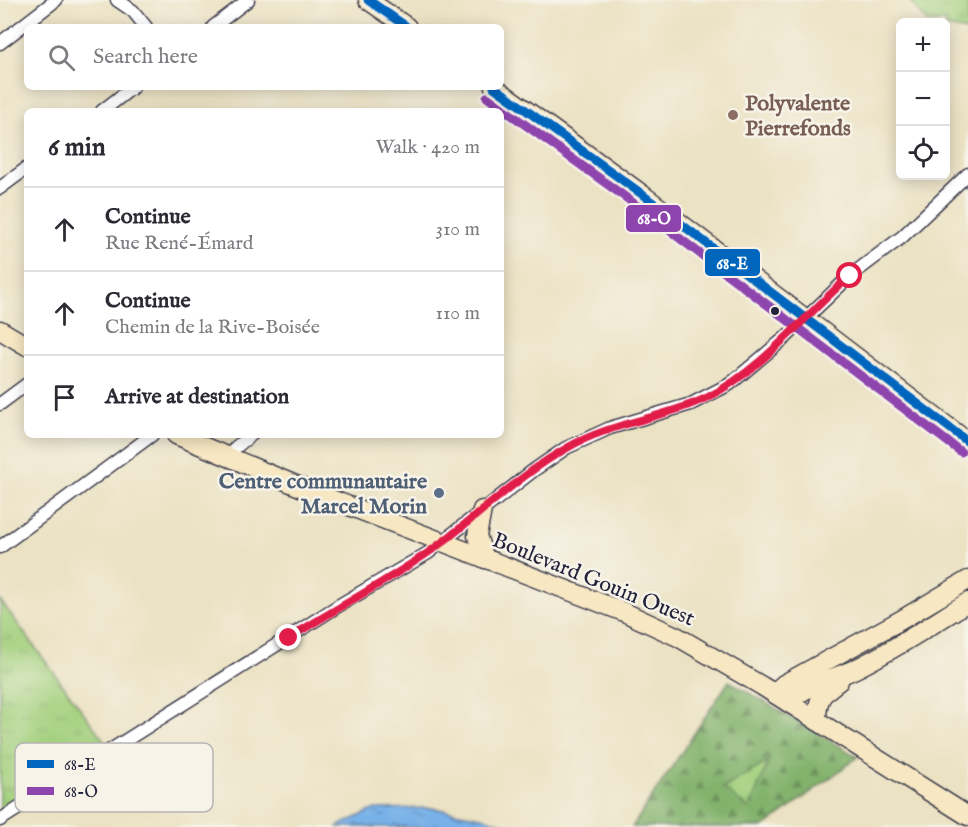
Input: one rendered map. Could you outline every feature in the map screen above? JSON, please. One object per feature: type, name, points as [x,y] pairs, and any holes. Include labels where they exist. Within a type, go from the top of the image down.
[{"type":"street","points":[[25,24],[56,0]]},
{"type":"street","points":[[117,0],[133,11],[144,24]]},
{"type":"street","points":[[217,24],[248,0]]},
{"type":"street","points":[[368,0],[403,24]]},
{"type":"street","points":[[0,43],[24,25]]},
{"type":"street","points":[[106,108],[130,90]]},
{"type":"street","points":[[498,90],[592,157],[968,442]]},
{"type":"street","points":[[0,188],[24,170]]},
{"type":"street","points":[[122,743],[338,606],[406,566],[545,462],[581,440],[610,428],[677,409],[719,391],[754,365],[860,268],[902,237],[968,174]]},
{"type":"street","points":[[0,330],[24,344]]},
{"type":"street","points":[[0,404],[24,386]]},
{"type":"street","points":[[0,548],[148,438]]},
{"type":"street","name":"Boulevard Gouin Ouest","points":[[183,438],[228,458],[643,620],[691,644],[781,698],[968,816]]},
{"type":"street","points":[[228,458],[236,447],[247,438]]},
{"type":"street","points":[[482,510],[477,536],[485,559]]},
{"type":"street","points":[[781,698],[788,682],[968,580]]},
{"type":"street","points":[[781,698],[798,694],[854,669],[968,602]]},
{"type":"street","points":[[817,721],[820,697],[854,669]]},
{"type":"street","points":[[0,820],[15,811]]},
{"type":"green space","points":[[909,0],[968,0],[968,31],[950,28],[950,18],[924,18]]},
{"type":"green space","points":[[0,600],[106,743],[15,743],[15,801],[0,810]]},
{"type":"green space","points":[[729,681],[858,757],[764,827],[632,827]]},
{"type":"green space","points":[[768,762],[749,809],[723,788]]},
{"type":"water","points":[[433,808],[487,818],[513,827],[336,827],[375,809]]},
{"type":"transit line","name":"68-E","points":[[368,0],[403,24]]},
{"type":"transit line","name":"68-E","points":[[498,90],[639,192],[968,442]]},
{"type":"transit line","name":"68-O","points":[[487,97],[502,108]]},
{"type":"transit line","name":"68-O","points":[[504,109],[632,202],[961,452]]},
{"type":"place","name":"Polyvalente Pierrefonds","points":[[733,115]]},
{"type":"place","name":"Centre communautaire Marcel Morin","points":[[439,493]]},
{"type":"route","points":[[289,638],[428,553],[534,470],[566,448],[610,428],[691,404],[725,387],[785,338],[850,276]]}]
